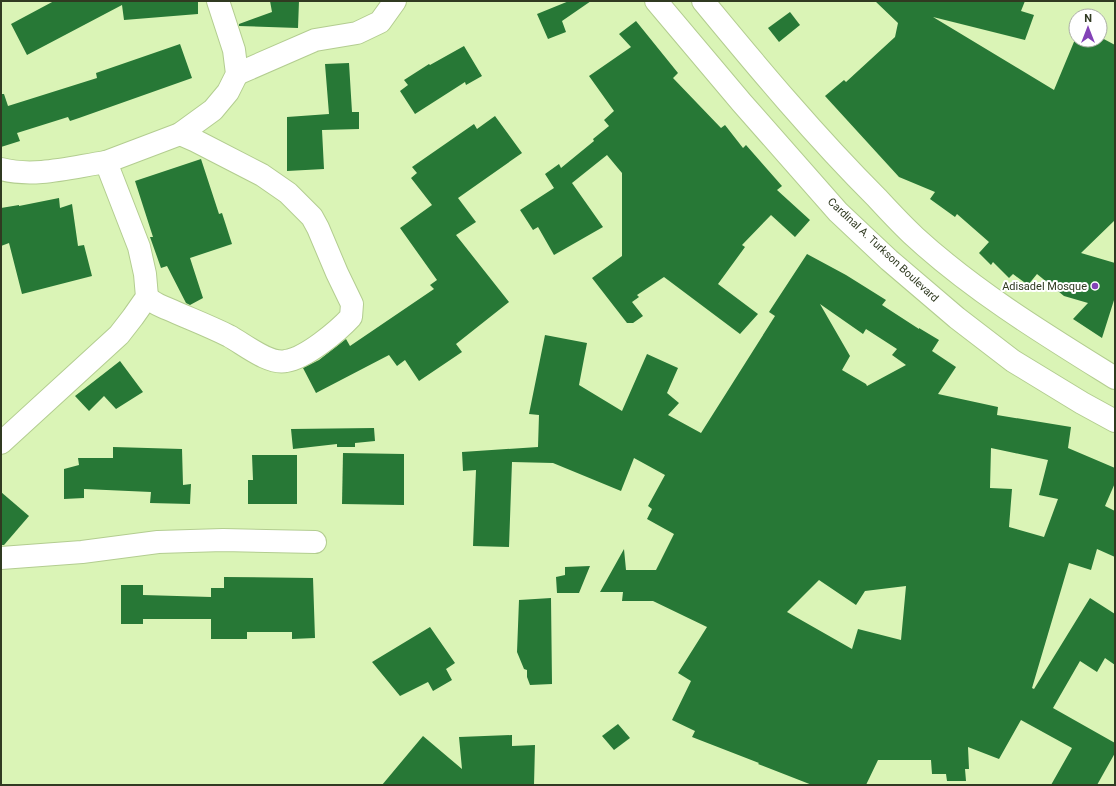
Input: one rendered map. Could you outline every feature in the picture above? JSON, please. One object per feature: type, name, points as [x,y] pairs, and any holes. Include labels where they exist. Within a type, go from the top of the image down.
[{"type":"street","points":[[1,169],[14,172],[41,172],[106,162],[180,134],[213,110],[228,92],[237,74],[234,50],[218,1]]},
{"type":"street","points":[[237,74],[315,40],[358,33],[380,22],[395,1]]},
{"type":"street","name":"Cardinal A. Turkson Boulevard","points":[[656,1],[742,103],[838,212],[889,260],[957,318],[1013,361],[1082,403],[1115,421]]},
{"type":"street","points":[[703,1],[772,85],[841,162],[915,237],[961,276],[1004,306],[1115,378]]},
{"type":"street","points":[[147,297],[154,304],[210,327],[268,359],[286,362],[298,357],[334,334],[351,317],[352,304],[336,273],[312,217],[288,193],[262,175],[180,134]]},
{"type":"street","points":[[1,443],[119,335],[147,297],[145,274],[138,247],[106,162]]},
{"type":"street","points":[[1,558],[82,552],[158,542],[223,540],[315,542]]},
{"type":"building","points":[[54,1],[198,1],[198,14],[124,20],[122,5],[27,55],[11,24]]},
{"type":"building","points":[[270,1],[299,1],[298,28],[239,26],[239,24],[272,12]]},
{"type":"building","points":[[569,1],[591,1],[562,21],[566,32],[548,39],[537,14]]},
{"type":"building","points":[[875,1],[1025,1],[1021,11],[1034,15],[1025,40],[933,17],[1054,90],[1071,48],[1108,48],[1108,41],[1115,45],[1115,220],[1081,253],[1115,263],[1115,297],[1102,338],[1073,319],[1088,303],[1064,296],[1037,274],[1028,285],[1013,274],[1009,278],[993,262],[991,265],[979,253],[989,242],[957,214],[955,217],[930,199],[935,192],[899,177],[825,96],[844,80],[846,82],[895,37],[898,23]]},
{"type":"building","points":[[790,12],[800,25],[779,42],[768,28]]},
{"type":"building","points":[[636,21],[678,73],[673,78],[721,128],[725,125],[743,148],[746,145],[782,186],[777,190],[810,220],[795,237],[771,215],[742,245],[745,247],[718,284],[758,314],[740,334],[664,277],[637,295],[639,297],[632,302],[643,316],[633,323],[627,323],[592,278],[622,256],[622,173],[607,155],[572,183],[603,227],[554,255],[538,227],[533,230],[520,210],[554,188],[545,174],[559,164],[561,168],[594,141],[593,139],[609,126],[604,120],[614,111],[589,76],[631,47],[619,34]]},
{"type":"building","points":[[180,44],[192,78],[70,121],[68,117],[17,133],[20,141],[1,147],[1,94],[4,94],[8,106],[97,78],[96,73]]},
{"type":"building","points":[[464,46],[482,76],[466,85],[465,82],[415,114],[400,91],[408,85],[404,80],[429,64],[430,65]]},
{"type":"building","points":[[349,63],[352,112],[359,112],[359,129],[322,130],[324,169],[287,171],[287,117],[329,114],[325,64]]},
{"type":"building","points":[[495,116],[522,153],[458,198],[476,222],[456,235],[509,302],[456,344],[462,352],[419,381],[405,360],[397,366],[389,355],[316,393],[303,368],[319,360],[346,339],[350,346],[434,289],[430,285],[437,280],[400,228],[432,205],[411,178],[417,173],[412,167],[474,124],[477,129]]},
{"type":"building","points":[[201,159],[219,214],[222,213],[232,244],[190,258],[203,298],[190,305],[186,303],[167,266],[161,268],[150,237],[153,237],[135,181]]},
{"type":"building","points":[[59,198],[60,208],[72,204],[78,246],[84,245],[92,276],[22,294],[9,243],[1,246],[1,208]]},
{"type":"building","points":[[807,254],[846,275],[886,300],[882,305],[939,340],[932,351],[956,367],[938,394],[998,407],[997,415],[1071,427],[1068,448],[1115,468],[1115,483],[1105,506],[1115,511],[1115,557],[1097,549],[1091,570],[1069,563],[1032,688],[1034,689],[1090,598],[1115,614],[1115,665],[1105,658],[1097,672],[1080,661],[1053,708],[1115,743],[1115,753],[1097,785],[1051,785],[1072,748],[1021,720],[999,759],[968,747],[969,769],[965,769],[966,781],[947,781],[946,774],[932,774],[931,760],[878,760],[866,785],[812,785],[692,737],[695,731],[672,720],[691,681],[678,673],[707,627],[653,601],[622,601],[623,592],[600,592],[624,549],[626,570],[656,570],[674,534],[647,519],[652,509],[648,506],[665,475],[634,458],[621,491],[553,463],[512,462],[509,547],[473,546],[476,470],[463,471],[462,452],[538,447],[539,415],[529,414],[545,335],[587,343],[579,385],[622,411],[647,354],[678,368],[667,393],[679,403],[668,415],[701,433],[775,316],[769,312]],"holes":[[[820,304],[863,334],[866,329],[897,349],[892,355],[906,365],[867,386],[842,370],[850,356]],[[991,448],[1048,460],[1039,495],[1058,499],[1044,537],[1009,527],[1012,489],[990,488]],[[819,580],[856,605],[865,591],[906,586],[901,640],[858,629],[852,649],[787,612]]]},
{"type":"building","points":[[120,361],[143,392],[116,409],[104,396],[89,411],[75,396]]},
{"type":"building","points":[[374,428],[375,441],[355,443],[355,447],[337,447],[337,444],[293,449],[291,429]]},
{"type":"building","points":[[113,447],[182,449],[183,485],[191,484],[190,504],[150,503],[151,492],[84,489],[84,498],[64,499],[64,469],[79,465],[78,458],[113,458]]},
{"type":"building","points":[[343,453],[404,454],[404,505],[342,504]]},
{"type":"building","points":[[252,455],[297,455],[297,504],[248,504],[248,480],[253,480]]},
{"type":"building","points":[[1,492],[29,516],[4,545],[1,545]]},
{"type":"building","points":[[590,566],[579,593],[557,593],[556,577],[565,575],[565,567]]},
{"type":"building","points":[[224,577],[313,578],[315,638],[292,639],[292,632],[247,632],[247,639],[211,639],[211,619],[143,619],[143,624],[121,624],[121,585],[143,585],[143,595],[211,597],[211,588],[224,588]]},
{"type":"building","points":[[551,598],[552,684],[530,685],[527,677],[527,670],[524,669],[517,652],[519,600]]},
{"type":"building","points":[[430,627],[455,663],[446,669],[452,680],[433,691],[428,682],[400,696],[372,662]]},
{"type":"building","points":[[618,724],[630,738],[614,750],[602,736]]},
{"type":"building","points":[[512,735],[512,746],[535,745],[534,785],[382,785],[423,736],[462,769],[459,737]]},
{"type":"place","name":"Adisadel Mosque","points":[[1095,286]]}]
